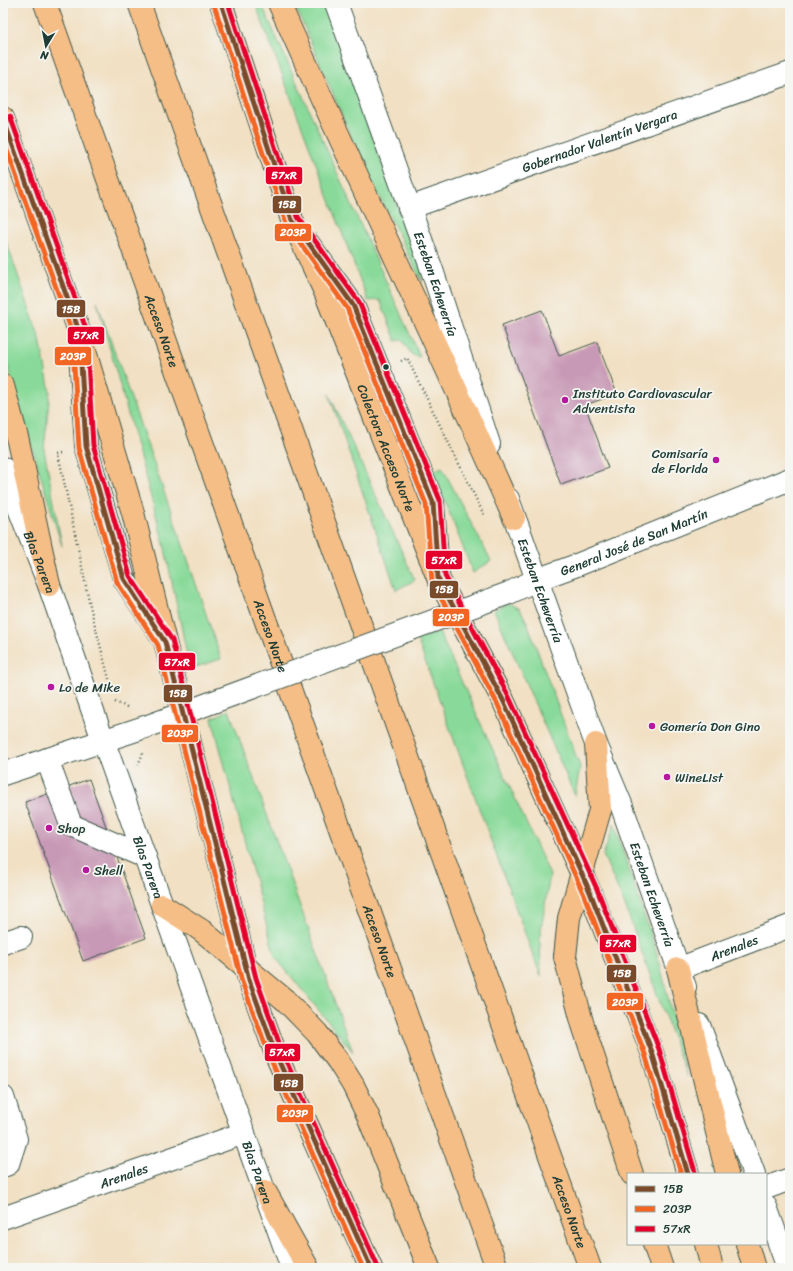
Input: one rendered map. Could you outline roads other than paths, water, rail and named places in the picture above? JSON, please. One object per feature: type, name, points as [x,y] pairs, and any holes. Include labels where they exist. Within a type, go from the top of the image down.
[{"type":"highway","name":"Acceso Norte","points":[[45,3],[497,1268]]},
{"type":"highway","name":"Acceso Norte","points":[[139,3],[590,1268]]},
{"type":"highway","name":"Colectora Acceso Norte","points":[[221,3],[292,220],[325,292],[438,578],[503,700],[590,892],[652,1052],[688,1173]]},
{"type":"highway","points":[[279,3],[316,87],[462,400],[514,518]]},
{"type":"highway","points":[[3,118],[79,331],[133,513],[249,980],[277,1057],[371,1268]]},
{"type":"highway","points":[[3,386],[18,441],[49,585]]},
{"type":"highway","points":[[596,744],[600,810],[569,918],[565,957],[582,1022],[632,1173]]},
{"type":"highway","points":[[162,905],[201,930],[285,1000],[317,1033],[338,1061],[353,1085],[368,1116],[429,1268]]},
{"type":"highway","points":[[678,970],[727,1173]]},
{"type":"highway","points":[[265,1191],[308,1268]]},
{"type":"highway","points":[[654,1245],[662,1268]]},
{"type":"highway","points":[[706,1245],[712,1268]]},
{"type":"highway","points":[[747,1245],[754,1268]]},
{"type":"street","name":"Esteban Echeverría","points":[[336,3],[432,270],[536,580],[596,744],[621,804],[678,970],[754,1173]]},
{"type":"street","name":"Gobernador Valentín Vergara","points":[[409,208],[790,73]]},
{"type":"street","name":"Blas Parera","points":[[3,468],[49,585],[292,1268]]},
{"type":"street","name":"General José de San Martín","points":[[3,774],[148,726],[509,593],[536,580],[790,479]]},
{"type":"street","points":[[48,759],[71,825],[145,857]]},
{"type":"street","name":"Arenales","points":[[678,970],[790,926]]},
{"type":"street","points":[[3,1097],[16,1139],[8,1164],[3,1166]]},
{"type":"street","name":"Arenales","points":[[3,1218],[244,1133]]},
{"type":"street","points":[[767,1188],[790,1179]]},
{"type":"street","points":[[767,1210],[788,1268]]},
{"type":"place","name":"Instituto Cardiovascular Adventista","points":[[565,400]]},
{"type":"place","name":"Comisaría de Florida","points":[[716,460]]},
{"type":"place","name":"Lo de Mike","points":[[51,687]]},
{"type":"place","name":"Gomería Don Gino","points":[[652,726]]},
{"type":"place","name":"WineList","points":[[667,777]]},
{"type":"place","name":"Shop","points":[[49,828]]},
{"type":"place","name":"Shell","points":[[86,870]]}]
